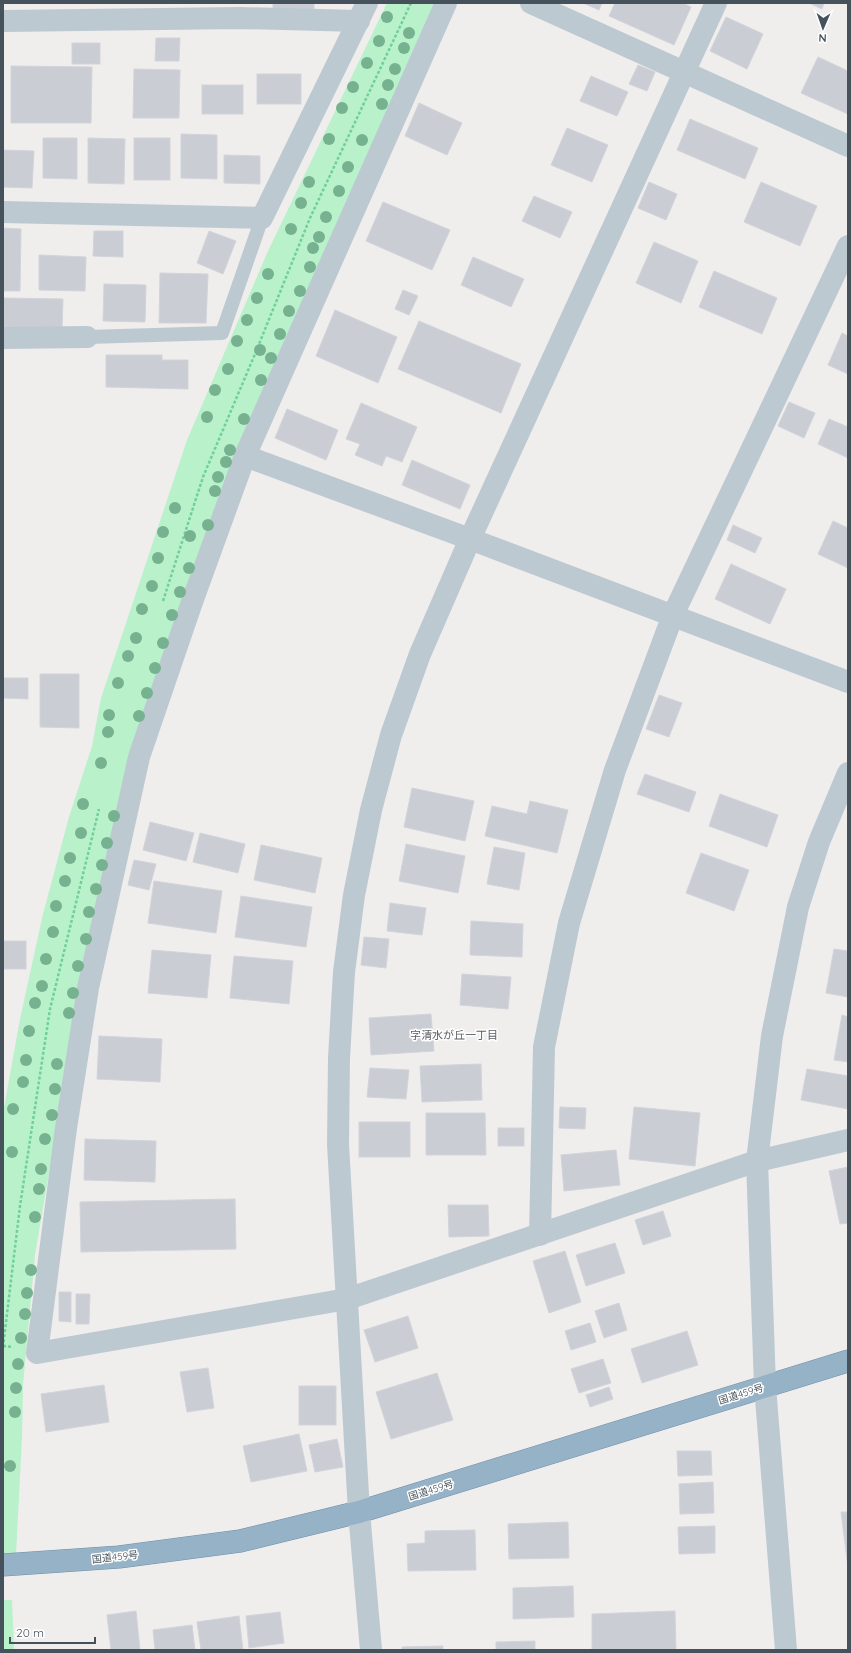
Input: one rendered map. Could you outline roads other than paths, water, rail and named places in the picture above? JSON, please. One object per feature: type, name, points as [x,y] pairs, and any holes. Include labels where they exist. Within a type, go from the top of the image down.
[{"type":"highway","name":"国道459号","points":[[3,1565],[119,1557],[240,1541],[359,1512],[848,1361]]},
{"type":"street","points":[[446,3],[245,456],[192,602],[139,757],[88,988],[65,1136],[37,1353],[347,1299],[757,1161],[848,1140]]},
{"type":"street","points":[[531,3],[848,146]]},
{"type":"street","points":[[371,1650],[359,1512],[338,1144],[339,1066],[344,972],[354,895],[371,810],[391,735],[420,654],[470,539],[716,3]]},
{"type":"street","points":[[3,21],[240,10],[363,12],[262,218],[3,212]]},
{"type":"street","points":[[540,1235],[544,1047],[568,924],[615,770],[673,615],[848,246]]},
{"type":"street","points":[[3,338],[87,337]]},
{"type":"street","points":[[245,456],[673,615],[848,682]]},
{"type":"street","points":[[786,1650],[765,1386],[757,1161],[772,1036],[798,907],[819,842],[848,773]]},
{"type":"lane","points":[[87,337],[222,333],[262,218]]},
{"type":"district","name":"字清水が丘一丁目","points":[[454,1035]]}]
